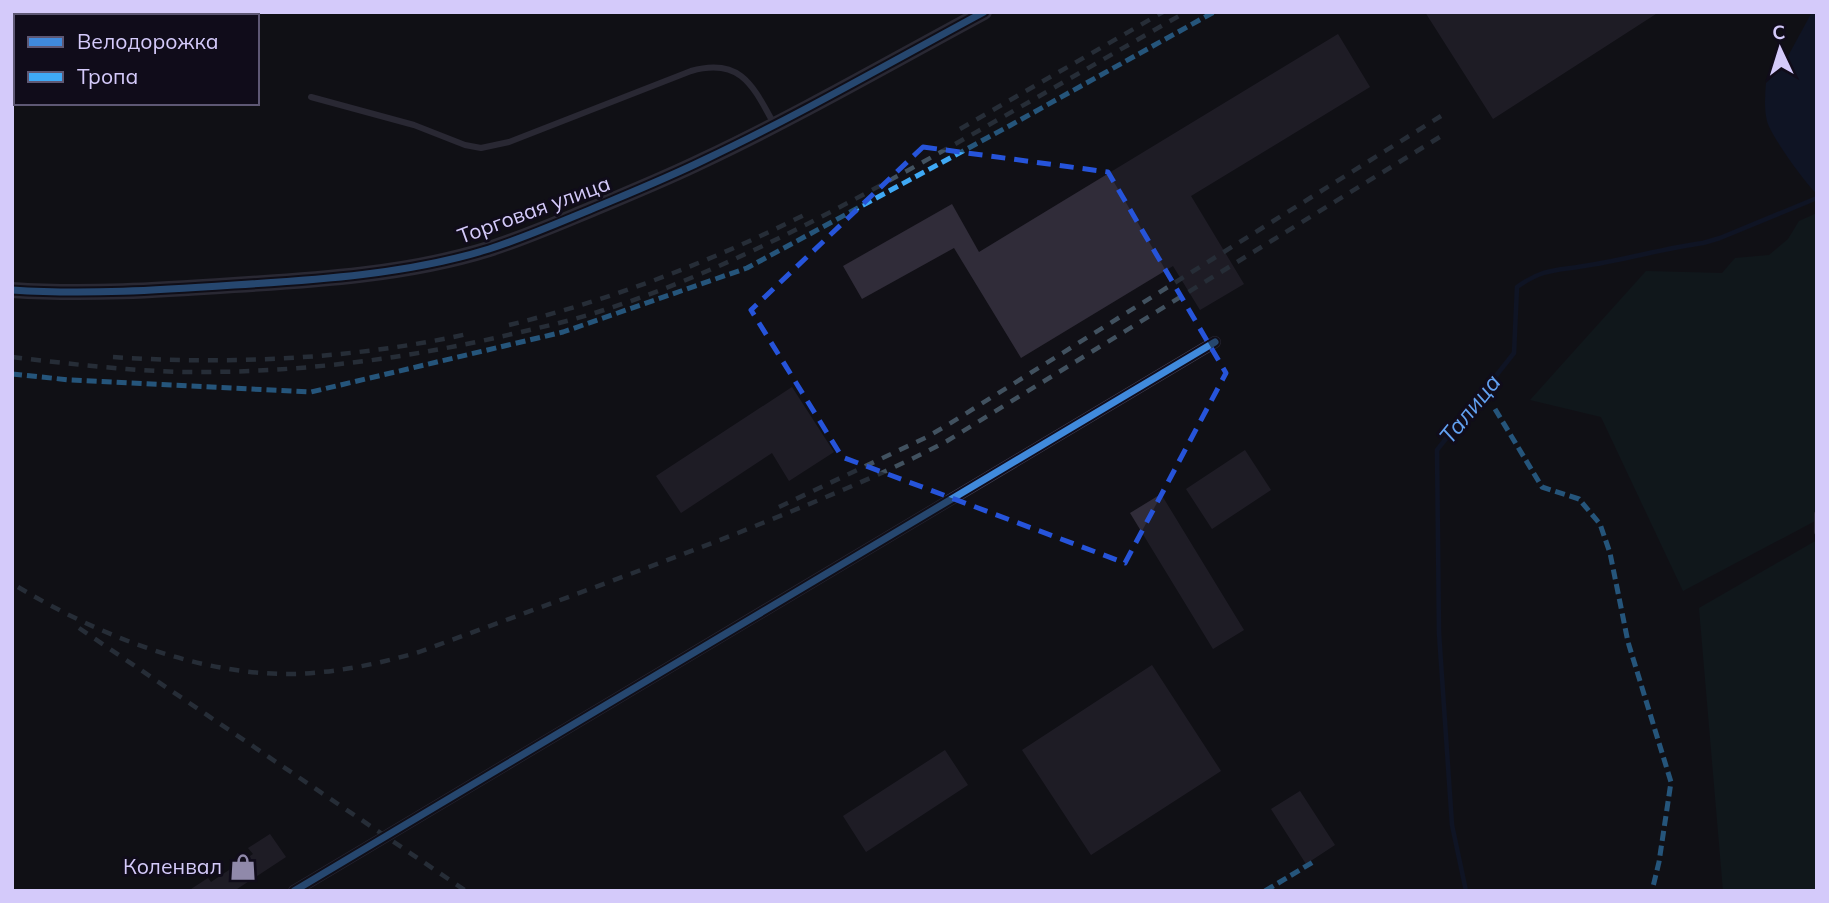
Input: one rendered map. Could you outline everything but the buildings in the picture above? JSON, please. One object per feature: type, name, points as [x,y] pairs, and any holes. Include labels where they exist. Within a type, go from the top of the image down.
[{"type":"street","name":"Торговая улица","points":[[12,290],[55,292],[190,288],[335,277],[420,265],[488,249],[663,179],[774,125],[984,12]]},
{"type":"street","points":[[294,891],[1215,342]]},
{"type":"lane","points":[[311,97],[414,125],[456,142],[481,148],[509,142],[707,67],[722,68],[746,79],[756,90],[774,125]]},
{"type":"lane","points":[[1817,514],[1817,532]]},
{"type":"highlighted area","points":[[923,147],[1108,172],[1226,373],[1125,563],[842,457],[751,310]]},
{"type":"shaded area","points":[[1817,213],[1817,520],[1683,591],[1601,417],[1530,400],[1646,271],[1722,273],[1735,258],[1769,255],[1788,239],[1799,221]]},
{"type":"shaded area","points":[[1817,540],[1817,891],[1723,891],[1699,608]]},
{"type":"water","points":[[1812,12],[1817,12],[1817,194],[1775,137],[1767,121],[1765,107],[1766,83],[1781,69]]},
{"type":"waterway","name":"Талица","points":[[1466,891],[1452,825],[1439,633],[1437,450],[1514,353],[1517,287],[1536,276],[1552,271],[1604,263],[1720,238],[1817,198]]},
{"type":"railway","points":[[960,129],[1163,12]]},
{"type":"railway","points":[[12,357],[166,371],[270,370],[351,363],[432,351],[581,317],[687,280],[767,244],[923,162],[1186,12]]},
{"type":"railway","points":[[779,507],[927,437],[1441,116]]},
{"type":"railway","points":[[18,587],[115,636],[185,660],[221,668],[257,673],[324,672],[419,652],[738,533],[844,490],[947,441],[1443,135]]},
{"type":"railway","points":[[509,325],[585,304],[660,278],[804,215]]},
{"type":"railway","points":[[113,357],[203,360],[293,358],[384,349],[472,333]]},
{"type":"railway","points":[[79,628],[466,891]]},
{"type":"marked path","points":[[12,374],[70,380],[311,392],[563,332],[747,268],[1214,12]]},
{"type":"marked path","points":[[1495,409],[1542,487],[1579,499],[1600,524],[1610,553],[1628,642],[1671,782],[1652,891]]},
{"type":"marked path","points":[[1265,891],[1313,862]]},
{"type":"cycle path","points":[[12,290],[68,292],[206,287],[330,278],[395,270],[458,258],[554,225],[704,160],[810,107],[984,12]]},
{"type":"cycle path","points":[[294,891],[1215,342]]},
{"type":"place","name":"Коленвал","points":[[243,867]]}]
